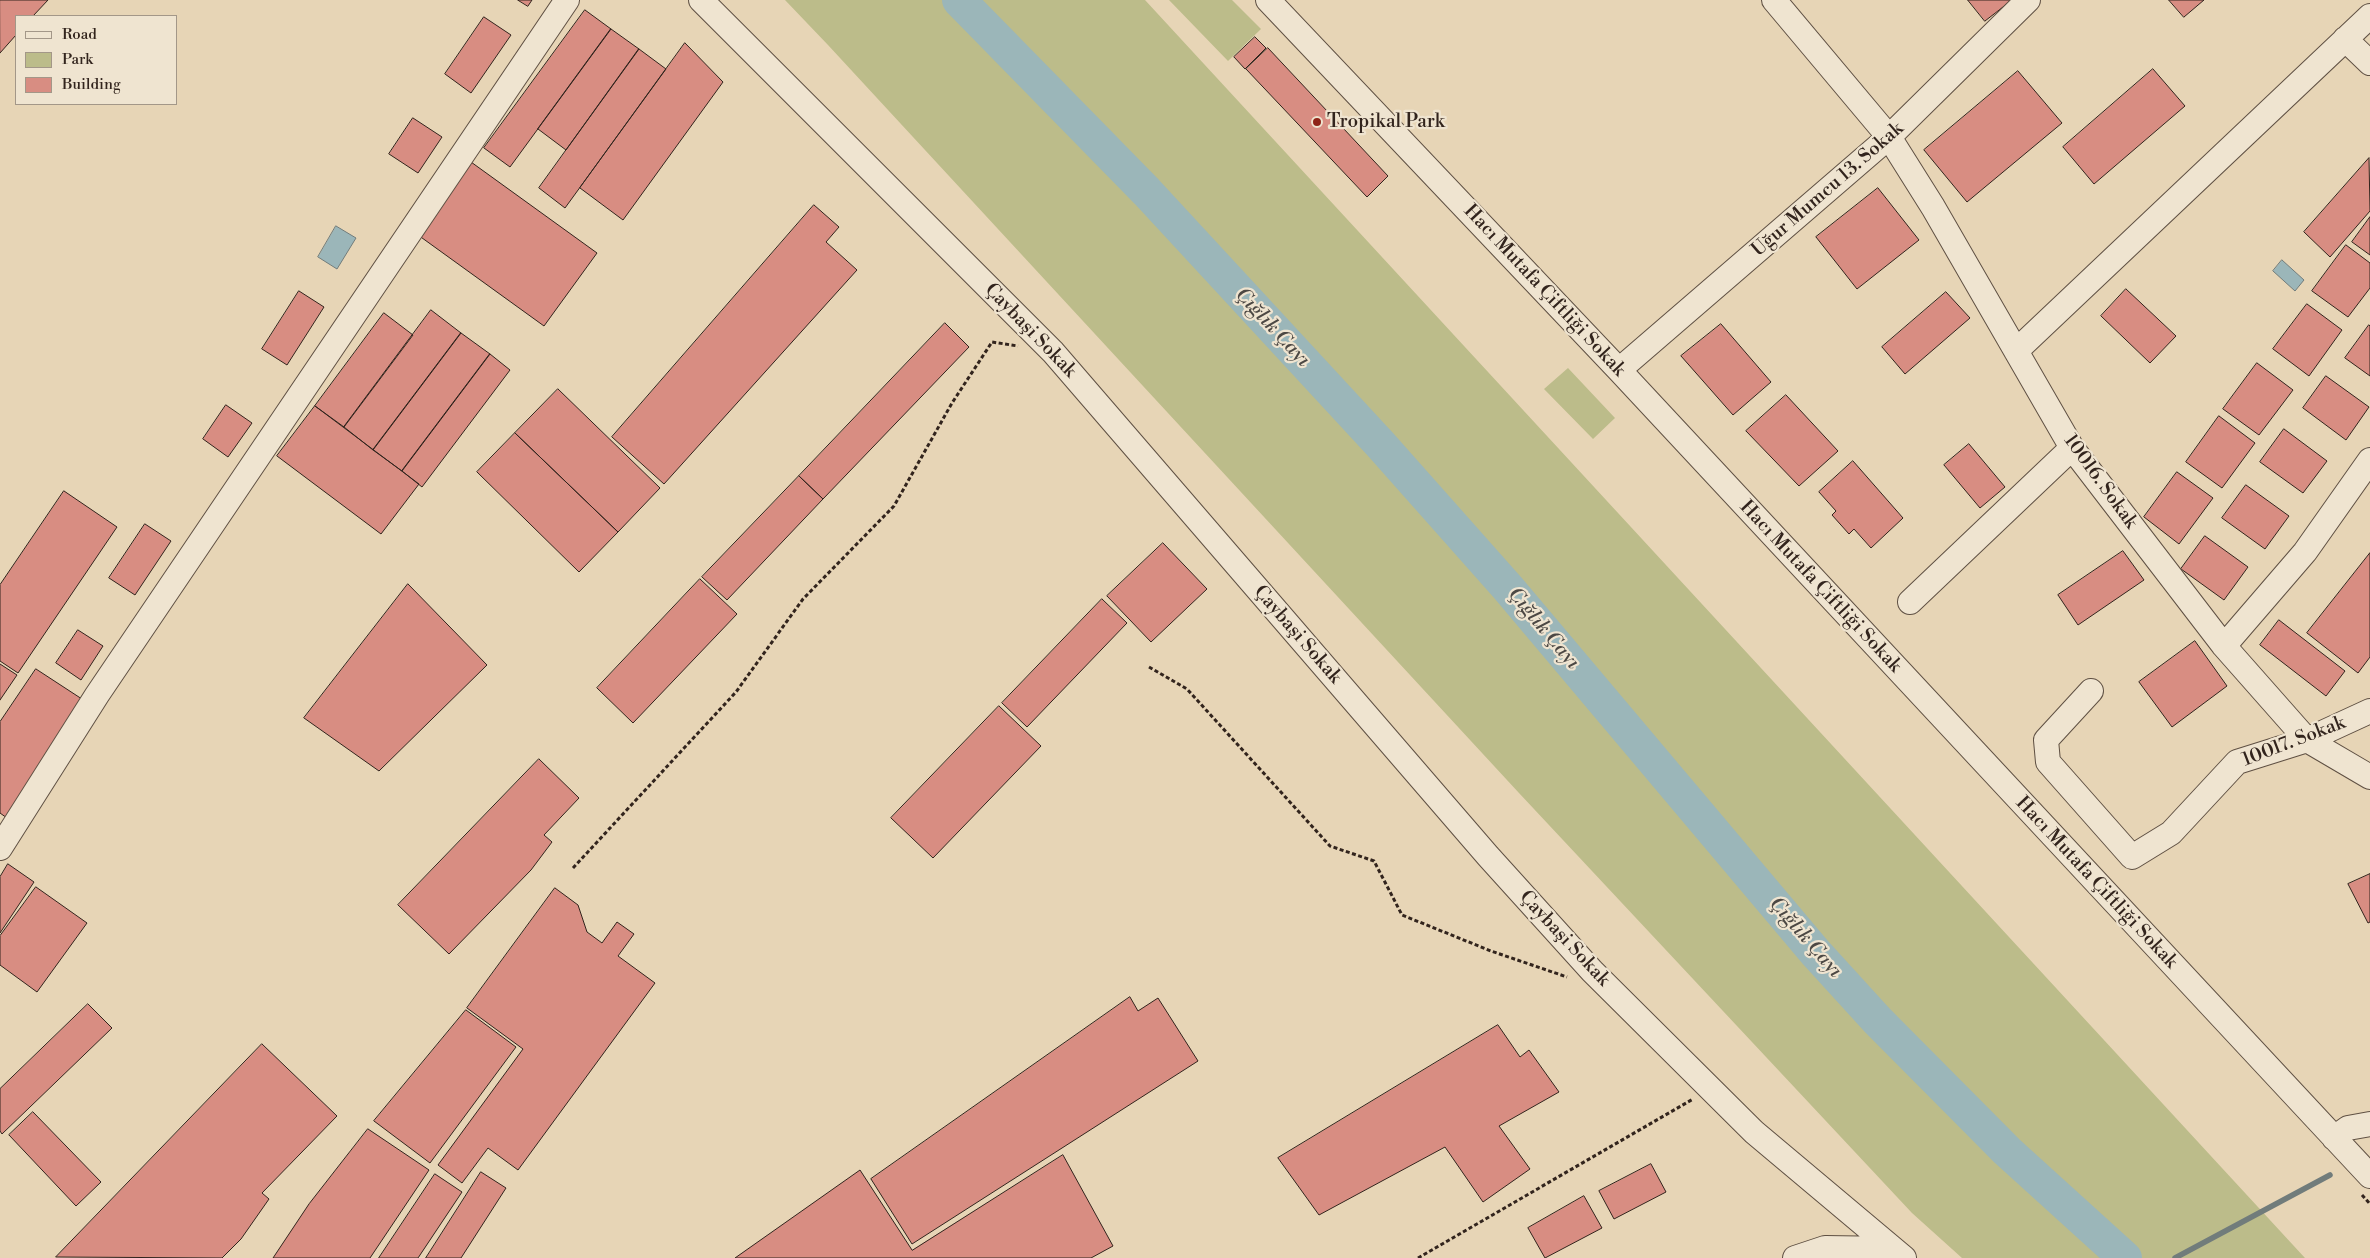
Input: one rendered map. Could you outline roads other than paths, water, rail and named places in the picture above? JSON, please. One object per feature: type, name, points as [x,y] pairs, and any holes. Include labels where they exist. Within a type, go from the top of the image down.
[{"type":"street","points":[[0,848],[97,695],[567,0]]},
{"type":"street","name":"Çaybaşi Sokak","points":[[700,0],[1053,352],[1488,856],[1592,972],[1754,1132],[1896,1255]]},
{"type":"street","name":"Hacı Mutafa Çiftliği Sokak","points":[[1268,0],[1619,370],[2370,1176]]},
{"type":"street","name":"10016. Sokak","points":[[1774,0],[1889,137],[1933,207],[2072,448],[2224,646],[2307,740],[2370,777]]},
{"type":"street","name":"Uğur Mumcu 13. Sokak","points":[[1619,370],[1889,137],[2028,0]]},
{"type":"street","points":[[2016,350],[2370,16]]},
{"type":"street","points":[[2345,39],[2370,63]]},
{"type":"street","points":[[1910,602],[2072,448]]},
{"type":"street","points":[[2224,646],[2305,552],[2370,460]]},
{"type":"street","name":"10017. Sokak","points":[[2091,691],[2046,740],[2048,762],[2132,857],[2171,833],[2237,762],[2307,740],[2370,711]]},
{"type":"street","points":[[2334,1138],[2348,1128],[2370,1124]]},
{"type":"street","points":[[1795,1258],[1825,1248],[1896,1255]]},
{"type":"water","points":[[336,226],[356,238],[337,269],[318,257]]},
{"type":"water","points":[[2282,260],[2304,280],[2295,291],[2273,271]]},
{"type":"waterway","name":"Çığlık Çayı","points":[[959,0],[1147,192],[1381,445],[1508,588],[1815,952],[1877,1020],[2007,1151],[2125,1258]]},
{"type":"waterway","points":[[2175,1258],[2330,1175]]},
{"type":"place","name":"Tropikal Park","points":[[1317,122]]}]
